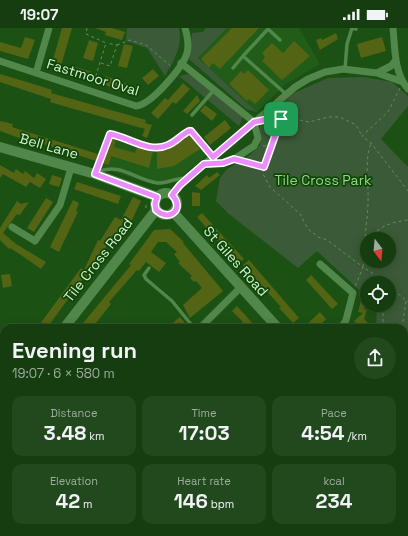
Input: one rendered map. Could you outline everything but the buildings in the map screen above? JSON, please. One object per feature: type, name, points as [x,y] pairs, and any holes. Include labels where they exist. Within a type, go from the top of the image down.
[{"type":"street","name":"Fastmoor Oval","points":[[49,28],[36,73],[139,106],[144,104],[177,71],[187,52],[185,28]]},
{"type":"street","points":[[393,28],[396,60],[403,82],[408,89]]},
{"type":"street","points":[[377,74],[391,66],[396,60]]},
{"type":"street","points":[[0,61],[36,73]]},
{"type":"street","points":[[181,63],[254,122],[258,138],[254,146],[234,159],[223,163],[204,164]]},
{"type":"street","points":[[172,195],[187,178],[286,94],[308,79],[325,72],[345,69],[377,74],[403,82]]},
{"type":"street","name":"Bell Lane","points":[[0,147],[95,174],[157,197]]},
{"type":"street","points":[[12,227],[35,241],[60,204],[71,168]]},
{"type":"street","points":[[165,193],[172,195],[177,204],[174,213],[165,216],[151,210],[157,197],[165,193]]},
{"type":"street","name":"Tile Cross Road","points":[[67,324],[151,210]]},
{"type":"street","name":"St Giles Road","points":[[174,213],[274,324]]},
{"type":"street","points":[[320,264],[353,293],[346,320],[344,324]]},
{"type":"street","points":[[204,324],[241,287]]},
{"type":"lane","points":[[345,69],[347,44],[352,28],[356,29]]},
{"type":"lane","points":[[233,68],[268,29],[280,40]]},
{"type":"lane","points":[[243,56],[286,94]]},
{"type":"lane","points":[[192,115],[214,90]]},
{"type":"lane","points":[[95,174],[110,134],[152,148],[162,148],[175,142],[191,131],[213,157]]},
{"type":"lane","points":[[95,174],[111,168],[157,183],[180,177],[187,178]]},
{"type":"lane","points":[[149,268],[144,275],[146,279],[172,301],[191,324]]},
{"type":"path","points":[[87,28],[86,34],[106,43],[116,45],[130,40],[146,45],[177,71]]},
{"type":"path","points":[[91,91],[106,43]]},
{"type":"path","points":[[100,63],[110,66],[116,45]]},
{"type":"path","points":[[362,136],[388,112],[403,82]]},
{"type":"path","points":[[267,119],[295,119],[309,122],[329,117],[340,117],[356,125],[362,136],[371,143],[408,191]]},
{"type":"path","points":[[281,119],[264,167],[263,174],[270,187],[300,214],[308,229],[318,237],[327,240],[360,265]]},
{"type":"path","points":[[365,232],[368,203],[368,152],[371,143]]},
{"type":"path","points":[[254,146],[271,145]]},
{"type":"path","points":[[234,159],[264,167]]},
{"type":"path","points":[[145,197],[151,210]]},
{"type":"path","points":[[374,232],[388,224],[408,220]]},
{"type":"path","points":[[353,293],[363,268]]},
{"type":"path","points":[[364,268],[376,276]]},
{"type":"path","points":[[396,292],[407,302],[403,324]]},
{"type":"path","points":[[383,324],[384,312]]},
{"type":"shaded area","points":[[227,28],[299,28],[320,64],[286,84],[257,112],[198,58]]},
{"type":"shaded area","points":[[190,124],[212,151],[177,180],[161,184],[152,184],[96,166],[110,129],[155,145],[160,145],[166,143]]},
{"type":"green space","points":[[127,28],[179,28],[179,47],[165,76],[147,48],[126,41]]},
{"type":"green space","points":[[206,28],[227,28],[198,58],[257,112],[246,109],[189,59],[192,33],[203,32]]},
{"type":"green space","points":[[189,74],[243,116],[239,126],[179,76]]},
{"type":"green space","name":"Tile Cross Park","points":[[364,77],[392,82],[408,96],[408,106],[381,139],[408,167],[408,324],[376,324],[377,312],[396,312],[396,276],[360,276],[359,290],[317,251],[298,268],[229,214],[216,201],[220,178],[227,169],[249,156],[260,145],[260,125],[294,93],[328,78]]},
{"type":"route","points":[[273,118],[281,119],[264,162],[264,167],[234,159],[223,163],[204,164],[187,178],[172,195],[176,200],[176,210],[174,213],[165,216],[156,210],[155,201],[157,197],[135,187],[95,174],[110,134],[152,148],[162,148],[175,142],[185,133],[191,131],[213,157],[254,122],[273,118]]}]
